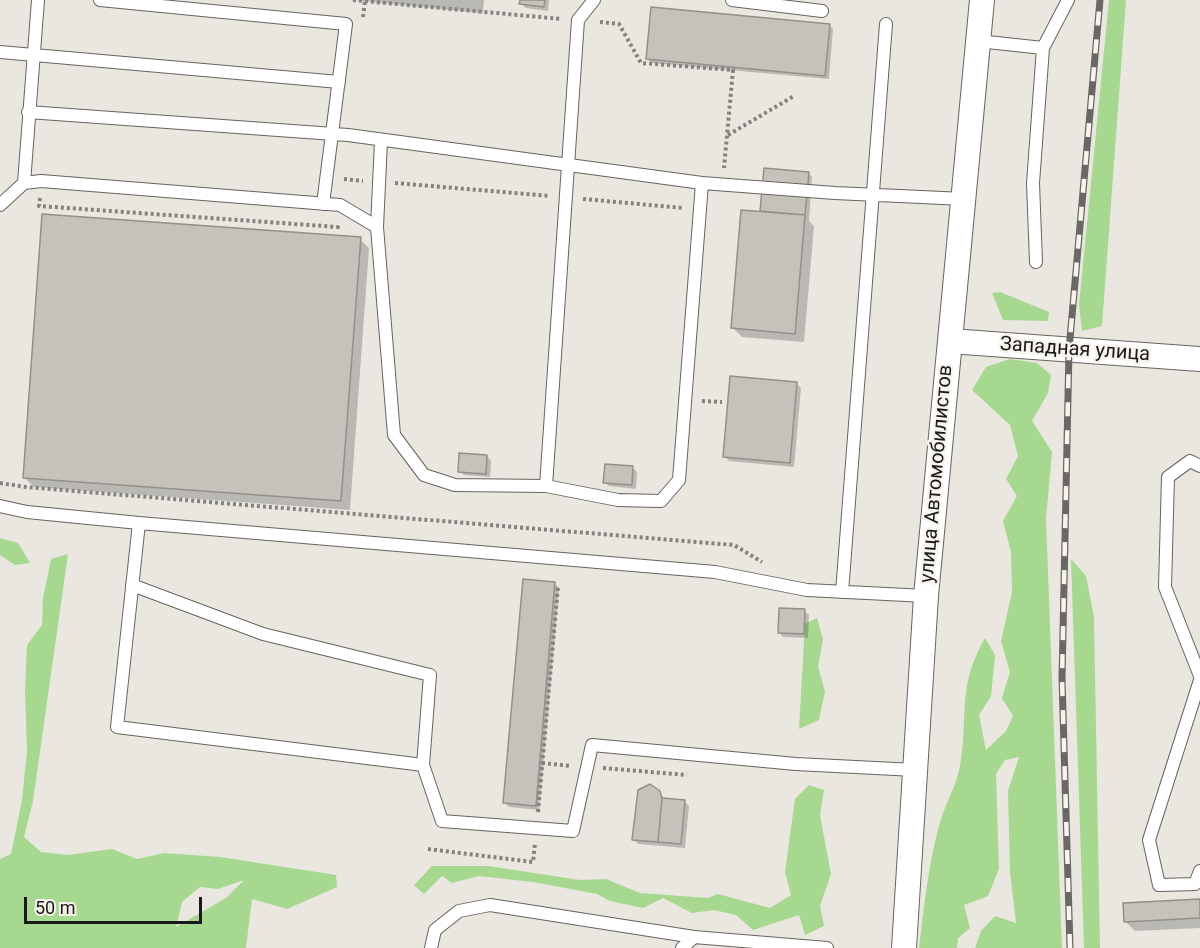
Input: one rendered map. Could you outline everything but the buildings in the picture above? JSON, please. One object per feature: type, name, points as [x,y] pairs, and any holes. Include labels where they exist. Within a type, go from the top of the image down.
[{"type":"street","name":"улица Автомобилистов","points":[[904,948],[926,596],[982,0]]},
{"type":"street","name":"Западная улица","points":[[950,341],[1200,359]]},
{"type":"lane","points":[[24,183],[38,0]]},
{"type":"lane","points":[[100,0],[346,24],[323,204]]},
{"type":"lane","points":[[546,486],[578,20],[594,0]]},
{"type":"lane","points":[[732,0],[822,11]]},
{"type":"lane","points":[[1036,262],[1033,183],[1043,48],[1068,0]]},
{"type":"lane","points":[[842,592],[886,24]]},
{"type":"lane","points":[[978,41],[1043,48]]},
{"type":"lane","points":[[0,52],[339,82]]},
{"type":"lane","points":[[28,112],[348,135],[723,185],[964,199]]},
{"type":"lane","points":[[381,141],[377,227],[394,435],[424,475],[455,485],[546,486],[618,500],[661,501],[679,480],[702,183]]},
{"type":"lane","points":[[0,205],[24,183],[41,181],[340,205],[377,227]]},
{"type":"lane","points":[[1200,466],[1190,461],[1168,477],[1165,587],[1200,678],[1149,840],[1159,885],[1195,884],[1200,872]]},
{"type":"lane","points":[[0,506],[27,512],[139,523],[715,572],[767,584],[842,592],[926,596]]},
{"type":"lane","points":[[139,523],[117,727],[423,765]]},
{"type":"lane","points":[[132,585],[263,634],[430,675],[423,765],[442,821],[573,831],[592,745],[796,764],[915,770]]},
{"type":"lane","points":[[431,948],[435,930],[459,911],[490,905],[694,937],[827,948]]},
{"type":"lane","points":[[682,948],[694,937]]},
{"type":"path","points":[[353,0],[619,24],[641,63],[733,70],[723,185]]},
{"type":"path","points":[[362,23],[365,1]]},
{"type":"path","points":[[727,135],[794,96]]},
{"type":"path","points":[[39,206],[338,227],[348,135]]},
{"type":"path","points":[[343,179],[700,209]]},
{"type":"path","points":[[695,400],[722,402]]},
{"type":"path","points":[[0,483],[734,545],[770,567]]},
{"type":"path","points":[[428,849],[533,862],[558,586]]},
{"type":"path","points":[[542,763],[687,775]]},
{"type":"green space","points":[[1109,0],[1126,0],[1102,326],[1082,331],[1079,305]]},
{"type":"green space","points":[[1000,292],[1049,312],[1048,321],[1003,320],[992,293]]},
{"type":"green space","points":[[1010,359],[1037,363],[1051,375],[1048,393],[1032,421],[1052,452],[1046,518],[1062,948],[975,948],[981,931],[995,916],[1016,923],[1010,872],[1008,791],[1019,757],[1005,760],[996,774],[999,869],[988,896],[964,905],[970,928],[958,938],[957,948],[919,948],[935,841],[960,766],[970,672],[985,638],[995,655],[991,696],[979,715],[986,750],[1006,731],[1013,716],[1002,698],[1010,672],[1001,641],[1012,592],[1011,552],[1003,521],[1017,496],[1006,479],[1018,456],[1010,425],[972,390],[986,367]]},
{"type":"green space","points":[[0,538],[18,543],[30,563],[15,565],[0,555]]},
{"type":"green space","points":[[68,554],[33,801],[24,837],[41,852],[68,855],[112,849],[137,859],[164,853],[220,857],[336,875],[337,887],[287,909],[252,899],[246,948],[0,948],[0,859],[11,854],[22,800],[27,751],[25,691],[27,645],[42,625],[43,598],[51,559]],"holes":[[[244,880],[226,898],[176,927],[182,902],[200,887],[218,889]]]},
{"type":"green space","points":[[1071,559],[1086,576],[1094,617],[1100,948],[1084,948]]},
{"type":"green space","points":[[817,618],[823,639],[818,667],[825,691],[819,720],[799,729],[805,624]]},
{"type":"green space","points":[[809,785],[824,790],[820,815],[831,874],[820,906],[824,926],[805,935],[799,915],[753,930],[736,915],[714,910],[692,913],[663,898],[643,908],[610,901],[597,894],[533,882],[479,876],[452,883],[442,876],[424,894],[414,885],[432,866],[488,866],[580,880],[606,879],[640,893],[708,898],[718,894],[770,908],[791,895],[785,872],[795,799]]},
{"type":"railway","points":[[1070,948],[1062,679],[1069,350],[1100,0]]}]
